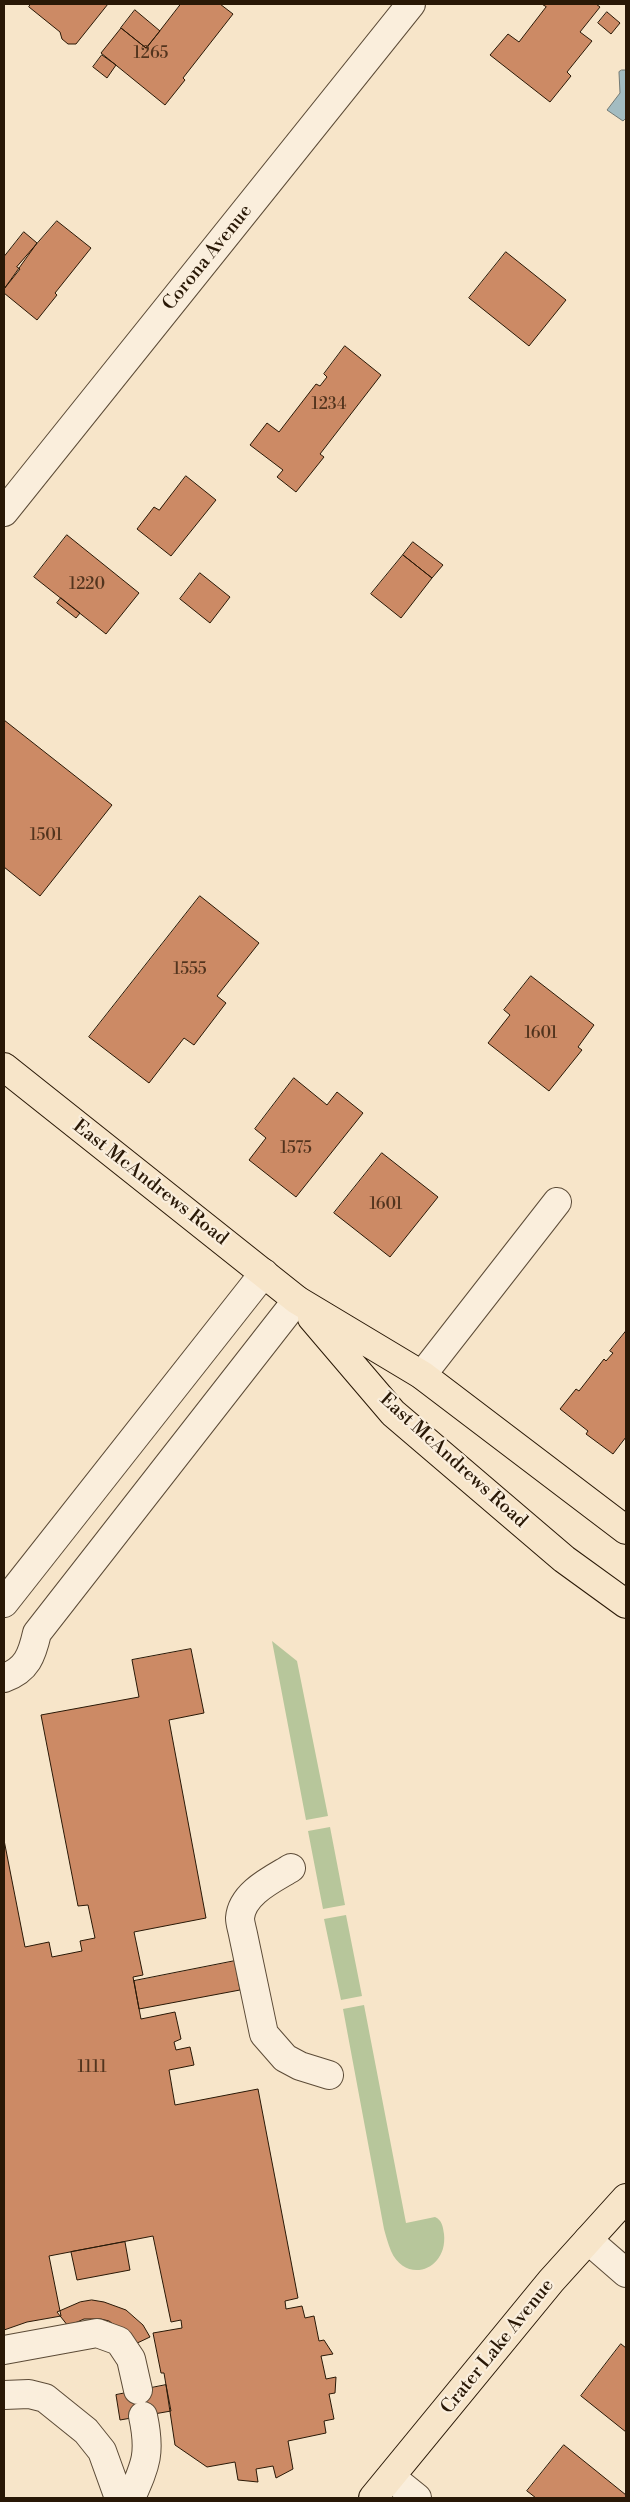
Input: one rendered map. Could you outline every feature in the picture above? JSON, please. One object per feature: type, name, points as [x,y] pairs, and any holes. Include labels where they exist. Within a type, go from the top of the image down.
[{"type":"main road","name":"East McAndrews Road","points":[[4,1067],[296,1300],[393,1413],[564,1558],[626,1604]]},
{"type":"main road","name":"East McAndrews Road","points":[[296,1300],[422,1375],[626,1530]]},
{"type":"main road","name":"Crater Lake Avenue","points":[[373,2498],[551,2281],[626,2198]]},
{"type":"street","name":"Corona Avenue","points":[[4,512],[411,4]]},
{"type":"street","points":[[422,1375],[557,1202]]},
{"type":"street","points":[[4,1603],[264,1273]]},
{"type":"street","points":[[4,1678],[25,1667],[32,1655],[37,1633],[296,1300]]},
{"type":"street","points":[[291,1868],[264,1884],[247,1901],[240,1918],[243,1934],[264,2034],[285,2058],[300,2066],[330,2075]]},
{"type":"street","points":[[588,2240],[626,2273]]},
{"type":"street","points":[[4,2350],[97,2334],[118,2341],[131,2360],[148,2441],[146,2463],[131,2498]]},
{"type":"street","points":[[4,2395],[28,2394],[45,2398],[86,2431],[102,2451],[119,2498]]},
{"type":"street","points":[[391,2477],[417,2498]]},
{"type":"green space","points":[[272,1641],[297,1661],[328,1816],[306,1820]]},
{"type":"green space","points":[[330,1827],[345,1905],[323,1909],[308,1831]]},
{"type":"green space","points":[[346,1915],[362,1996],[341,2000],[324,1919]]},
{"type":"green space","points":[[364,2005],[406,2223],[435,2217],[441,2222],[443,2229],[443,2246],[440,2257],[425,2269],[415,2270],[406,2268],[398,2262],[391,2251],[384,2229],[343,2009]]},
{"type":"water","points":[[626,70],[626,118],[623,121],[607,110],[620,93],[619,72]]},
{"type":"building","points":[[31,4],[108,4],[76,44],[68,44],[62,39],[60,32],[29,7]]},
{"type":"building","points":[[181,4],[220,4],[233,14],[183,78],[185,80],[165,105],[101,53],[121,28],[146,48]]},
{"type":"building","points":[[542,4],[596,4],[600,7],[580,32],[592,41],[567,72],[571,76],[550,102],[490,55],[508,34],[519,42],[546,7]]},
{"type":"building","points":[[135,10],[160,31],[146,48],[121,28]]},
{"type":"building","points":[[607,12],[620,23],[611,34],[598,23]]},
{"type":"building","points":[[102,55],[116,65],[107,78],[93,67]]},
{"type":"building","points":[[57,221],[91,248],[55,293],[57,295],[37,320],[4,293],[4,289],[20,269],[17,267]]},
{"type":"building","points":[[24,232],[37,243],[4,289],[4,257]]},
{"type":"building","points":[[506,252],[566,300],[529,346],[469,298]]},
{"type":"building","points":[[345,346],[381,375],[320,454],[324,457],[296,492],[277,477],[283,470],[250,445],[267,423],[279,432],[316,384],[320,386],[327,377],[324,374]]},
{"type":"building","points":[[186,476],[216,500],[171,556],[137,529],[154,507],[159,510]]},
{"type":"building","points":[[67,535],[139,593],[106,634],[34,577]]},
{"type":"building","points":[[413,542],[443,565],[432,578],[403,555]]},
{"type":"building","points":[[403,555],[432,578],[401,618],[371,594]]},
{"type":"building","points":[[200,573],[230,597],[210,623],[180,599]]},
{"type":"building","points":[[61,598],[80,613],[76,618],[57,603]]},
{"type":"building","points":[[4,720],[112,805],[40,896],[4,867]]},
{"type":"building","points":[[200,896],[259,943],[217,996],[226,1003],[194,1045],[184,1038],[149,1083],[89,1037]]},
{"type":"building","points":[[531,976],[594,1025],[578,1047],[582,1050],[549,1091],[488,1043],[510,1015],[504,1010]]},
{"type":"building","points":[[294,1078],[327,1105],[337,1092],[363,1113],[296,1197],[249,1160],[266,1138],[255,1129]]},
{"type":"building","points":[[382,1153],[438,1197],[390,1257],[334,1213]]},
{"type":"building","points":[[626,1331],[626,1437],[613,1454],[586,1434],[588,1431],[560,1409],[576,1389],[579,1391],[604,1359],[606,1361],[613,1353],[610,1351]]},
{"type":"building","points":[[191,1649],[204,1713],[169,1720],[206,1918],[134,1932],[143,1975],[133,1977],[141,2019],[175,2012],[181,2039],[174,2042],[176,2050],[190,2047],[194,2065],[169,2070],[175,2105],[258,2089],[298,2298],[285,2301],[286,2309],[302,2306],[305,2318],[314,2316],[319,2341],[324,2340],[333,2354],[321,2356],[326,2379],[336,2377],[335,2393],[329,2394],[334,2419],[324,2421],[326,2433],[288,2441],[293,2469],[276,2478],[273,2466],[256,2469],[258,2482],[238,2480],[235,2462],[207,2467],[175,2445],[164,2373],[161,2373],[153,2333],[182,2328],[181,2320],[171,2322],[153,2236],[49,2256],[61,2316],[27,2322],[4,2330],[4,1840],[25,1947],[49,1942],[52,1957],[82,1951],[80,1941],[95,1938],[88,1905],[78,1906],[41,1715],[139,1697],[132,1660]]},
{"type":"building","points":[[235,1961],[240,1990],[139,2009],[134,1981]]},
{"type":"building","points":[[125,2242],[130,2270],[77,2280],[71,2252]]},
{"type":"building","points":[[92,2300],[126,2310],[143,2325],[150,2337],[133,2345],[123,2331],[109,2321],[84,2319],[68,2326],[57,2312],[80,2302]]},
{"type":"building","points":[[621,2344],[626,2348],[626,2432],[581,2396]]},
{"type":"building","points":[[166,2385],[171,2411],[120,2420],[116,2395]]},
{"type":"building","points":[[564,2445],[626,2495],[626,2498],[536,2498],[527,2491]]}]
